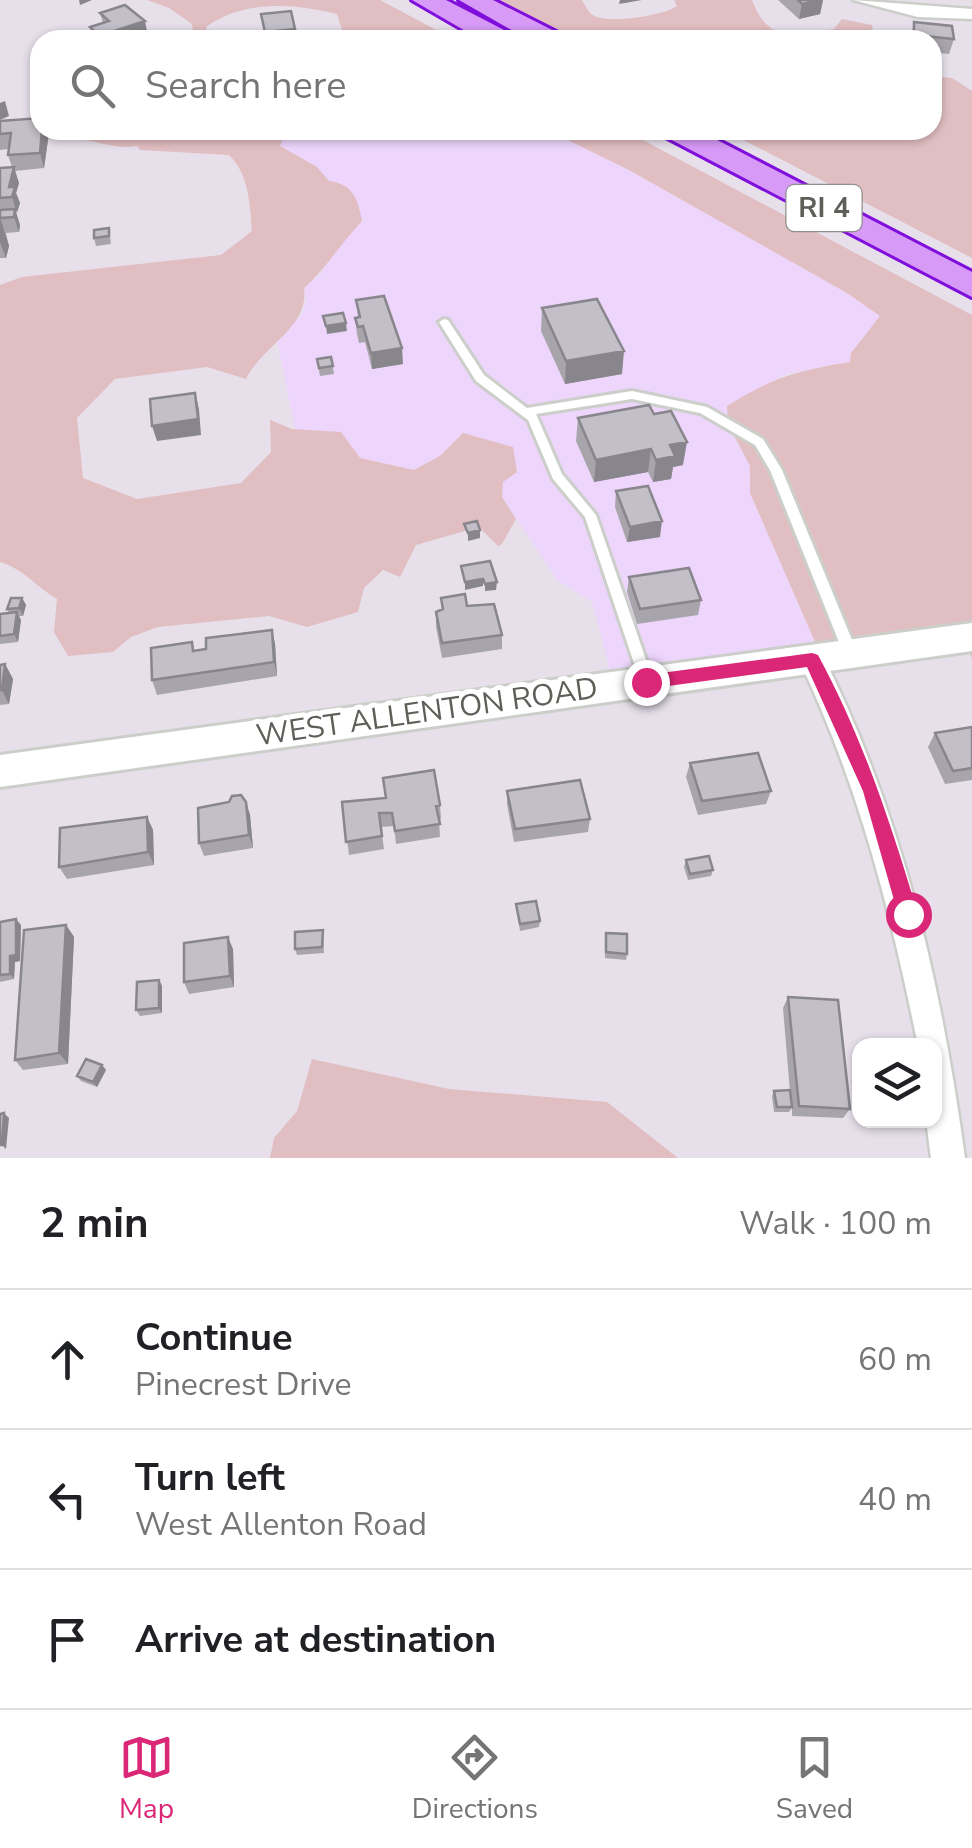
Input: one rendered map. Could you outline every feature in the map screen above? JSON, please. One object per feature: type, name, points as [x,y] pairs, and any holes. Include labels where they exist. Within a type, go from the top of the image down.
[{"type":"highway","points":[[425,0],[483,30]]},
{"type":"highway","points":[[472,0],[530,30]]},
{"type":"highway","name":"RI 4","points":[[695,140],[972,286]]},
{"type":"highway","name":"RI 4","points":[[744,140],[972,257]]},
{"type":"street","points":[[861,0],[918,12],[972,14]]},
{"type":"street","name":"WEST ALLENTON ROAD","points":[[0,770],[972,638]]},
{"type":"street","points":[[812,660],[872,791],[908,914],[932,1038]]},
{"type":"street","points":[[942,1111],[948,1158]]},
{"type":"lane","points":[[444,322],[480,378],[534,418],[558,476],[590,515],[646,682]]},
{"type":"lane","points":[[526,412],[632,395],[703,410],[759,442],[776,470],[851,654]]},
{"type":"shaded area","points":[[147,0],[380,0],[436,30],[342,30],[337,14],[269,6],[237,12],[206,30],[193,30],[192,24],[169,8]]},
{"type":"shaded area","points":[[470,0],[582,0],[591,14],[621,19],[670,10],[677,6],[674,0],[752,0],[766,24],[775,30],[528,30]]},
{"type":"shaded area","points":[[842,19],[872,25],[873,30],[826,30],[834,29]]},
{"type":"shaded area","points":[[942,77],[952,78],[972,91],[972,258],[743,140],[942,140]]},
{"type":"shaded area","points":[[82,140],[282,140],[280,146],[317,167],[329,181],[349,189],[362,221],[304,288],[304,302],[293,325],[246,379],[207,367],[115,379],[77,418],[83,478],[137,499],[241,483],[271,452],[270,420],[292,429],[341,432],[360,458],[414,470],[440,456],[463,433],[513,447],[517,472],[503,482],[502,497],[516,519],[502,544],[498,546],[479,527],[416,545],[400,577],[383,570],[364,588],[358,612],[307,627],[269,616],[158,627],[131,637],[113,652],[68,656],[54,632],[57,599],[0,562],[0,285],[22,277],[221,255],[252,231],[245,181],[229,155],[140,150],[137,146]]},
{"type":"shaded area","points":[[282,140],[568,140],[629,170],[881,316],[851,353],[850,362],[786,374],[727,406],[728,424],[750,466],[750,493],[819,651],[613,682],[592,602],[557,580],[502,497],[503,482],[463,433],[440,456],[414,470],[360,458],[295,429],[277,340],[302,314],[306,303],[304,288],[322,273],[330,255],[362,221],[317,167],[280,146]]},
{"type":"shaded area","points":[[568,140],[643,140],[972,315],[972,658],[962,640],[819,651],[750,493],[750,466],[728,424],[727,406],[758,388],[800,372],[850,362],[851,353],[880,316],[847,293],[629,170]]},
{"type":"shaded area","points":[[312,1059],[449,1089],[607,1102],[678,1158],[270,1158],[274,1138],[297,1111]]},
{"type":"building","points":[[125,5],[145,21],[117,30],[93,30],[90,27],[109,21],[100,13]]},
{"type":"building","points":[[291,11],[295,29],[265,30],[261,14]]},
{"type":"building","points":[[914,22],[952,26],[954,39],[942,38],[942,30],[914,30]]},
{"type":"building","points":[[30,119],[30,140],[41,140],[40,153],[8,155],[11,133],[0,134],[0,121]]},
{"type":"building","points":[[14,167],[9,187],[15,187],[12,197],[0,198],[0,168]]},
{"type":"building","points":[[15,209],[14,217],[0,218],[0,210]]},
{"type":"building","points":[[109,228],[109,236],[94,238],[94,230]]},
{"type":"building","points":[[384,296],[402,348],[371,353],[363,326],[358,327],[355,318],[360,317],[356,300]]},
{"type":"building","points":[[597,299],[624,351],[566,361],[542,308]]},
{"type":"building","points":[[343,313],[346,323],[326,326],[323,316]]},
{"type":"building","points":[[331,357],[333,366],[319,368],[317,359]]},
{"type":"building","points":[[195,393],[198,419],[152,426],[150,399]]},
{"type":"building","points":[[649,405],[654,414],[671,411],[687,442],[670,445],[675,456],[656,460],[651,449],[596,460],[578,418]]},
{"type":"building","points":[[648,486],[662,521],[630,527],[616,491]]},
{"type":"building","points":[[477,521],[480,530],[468,533],[464,524]]},
{"type":"building","points":[[490,561],[497,582],[465,582],[461,566]]},
{"type":"building","points":[[689,568],[701,600],[640,609],[629,577]]},
{"type":"building","points":[[465,594],[467,606],[494,604],[502,635],[442,643],[436,612],[443,609],[441,598]]},
{"type":"building","points":[[11,598],[22,598],[19,608],[7,609]]},
{"type":"building","points":[[17,612],[14,634],[0,636],[0,614]]},
{"type":"building","points":[[272,630],[274,662],[152,680],[151,648],[192,642],[193,651],[206,649],[206,638]]},
{"type":"building","points":[[5,664],[2,690],[0,690],[0,665]]},
{"type":"building","points":[[972,727],[972,768],[953,771],[935,733]]},
{"type":"building","points":[[758,753],[771,791],[702,801],[690,763]]},
{"type":"building","points":[[434,770],[440,824],[395,831],[392,813],[379,813],[382,836],[346,842],[342,802],[386,798],[383,778]]},
{"type":"building","points":[[580,780],[590,819],[515,829],[507,791]]},
{"type":"building","points":[[241,795],[246,802],[249,835],[199,843],[198,808],[229,802],[232,796]]},
{"type":"building","points":[[147,817],[148,852],[59,867],[60,828]]},
{"type":"building","points":[[709,856],[713,870],[690,874],[686,860]]},
{"type":"building","points":[[536,901],[540,921],[520,924],[516,904]]},
{"type":"building","points":[[16,919],[16,955],[10,956],[10,974],[0,975],[0,922]]},
{"type":"building","points":[[66,925],[59,1053],[15,1060],[24,930]]},
{"type":"building","points":[[323,930],[322,947],[295,949],[295,932]]},
{"type":"building","points":[[606,933],[627,934],[627,954],[606,952]]},
{"type":"building","points":[[228,937],[230,976],[184,982],[184,943]]},
{"type":"building","points":[[159,980],[159,1008],[136,1010],[137,982]]},
{"type":"building","points":[[788,997],[838,1000],[850,1109],[799,1106]]},
{"type":"building","points":[[86,1059],[102,1065],[93,1082],[77,1076]]},
{"type":"building","points":[[790,1090],[792,1107],[777,1107],[774,1091]]},
{"type":"building","points":[[4,1113],[2,1145],[0,1145],[0,1114]]},
{"type":"route","points":[[646,682],[812,660],[872,791],[908,914]]}]
